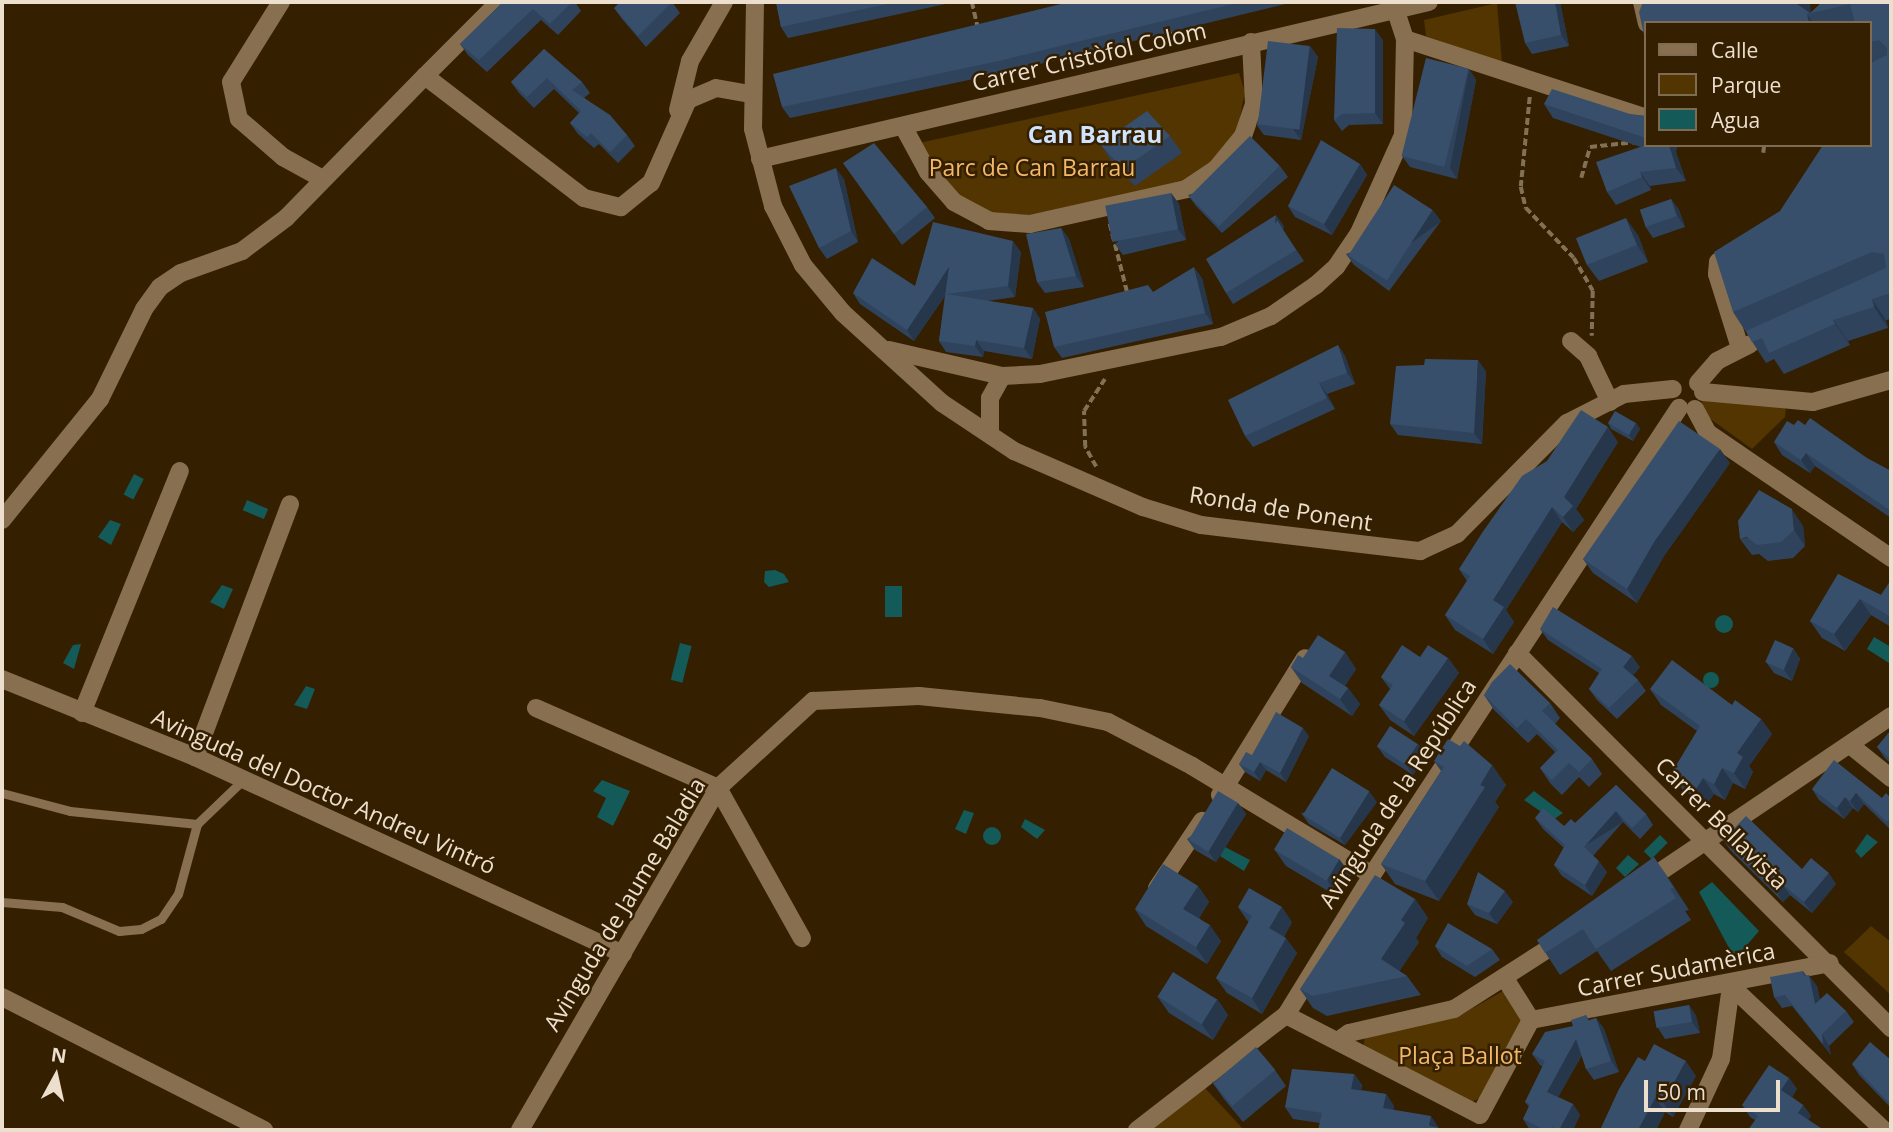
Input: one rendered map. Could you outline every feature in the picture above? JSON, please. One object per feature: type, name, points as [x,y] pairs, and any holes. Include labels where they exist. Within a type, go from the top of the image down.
[{"type":"street","points":[[281,2],[231,82],[239,120],[283,158],[321,178]]},
{"type":"street","points":[[2,520],[100,399],[144,309],[160,287],[181,273],[242,251],[286,218],[321,178],[499,2]]},
{"type":"street","points":[[425,76],[584,198],[621,206],[651,183],[673,126],[690,61],[724,2]]},
{"type":"street","name":"Ronda de Ponent","points":[[755,2],[751,94],[760,159],[773,206],[803,265],[844,313],[889,350],[942,403],[1014,451],[1115,495],[1201,525],[1420,551],[1457,534],[1560,429],[1610,402],[1639,391],[1673,389],[1686,379],[1700,388]]},
{"type":"street","name":"Carrer Cristòfol Colom","points":[[760,159],[1176,61],[1393,5],[1429,2]]},
{"type":"street","points":[[1642,2],[1647,21]]},
{"type":"street","points":[[889,350],[1002,376],[1040,374],[1222,337],[1271,316],[1336,267],[1375,201],[1403,135],[1405,38],[1393,5]]},
{"type":"street","points":[[1405,38],[1644,117]]},
{"type":"street","points":[[903,126],[928,172],[954,202],[989,221],[1030,224],[1106,209],[1186,189],[1216,169],[1243,136],[1254,104],[1251,42]]},
{"type":"street","points":[[673,126],[688,100],[716,88],[751,94]]},
{"type":"street","points":[[1740,348],[1717,274],[1718,262],[1752,243]]},
{"type":"street","points":[[1765,338],[1717,361],[1700,388],[1813,402],[1891,380]]},
{"type":"street","points":[[1571,341],[1588,356],[1610,402]]},
{"type":"street","points":[[990,433],[990,398],[1002,376]]},
{"type":"street","name":"Avinguda de la República","points":[[1137,1130],[1286,1015],[1371,874],[1517,653],[1700,388]]},
{"type":"street","points":[[1673,389],[1672,399],[1687,408],[1708,433],[1891,558]]},
{"type":"street","points":[[82,713],[180,471]]},
{"type":"street","points":[[195,757],[290,504]]},
{"type":"street","name":"Carrer Bellavista","points":[[1517,653],[1891,1028]]},
{"type":"street","points":[[1143,909],[1225,787],[1305,658]]},
{"type":"street","name":"Avinguda del Doctor Andreu Vintró","points":[[2,679],[195,757],[623,954]]},
{"type":"street","name":"Avinguda de Jaume Baladia","points":[[520,1130],[718,788],[813,701],[919,696],[1040,708],[1108,722],[1225,787],[1371,874]]},
{"type":"street","points":[[536,708],[718,788],[802,938]]},
{"type":"street","points":[[1627,894],[1891,716]]},
{"type":"street","points":[[1850,745],[1891,778]]},
{"type":"street","points":[[1339,1040],[1349,1033],[1454,1009],[1506,979],[1583,925]]},
{"type":"street","name":"Carrer Sudamèrica","points":[[1531,1020],[1731,986],[1829,963]]},
{"type":"street","points":[[1286,1015],[1480,1115],[1531,1020],[1506,979]]},
{"type":"street","points":[[1688,1130],[1721,1059],[1731,986]]},
{"type":"street","points":[[1731,986],[1884,1130]]},
{"type":"street","points":[[2,997],[264,1130]]},
{"type":"lane","points":[[2,902],[62,907],[119,931],[141,929],[161,919],[178,894],[197,824],[244,779]]},
{"type":"lane","points":[[2,793],[70,811],[197,824]]},
{"type":"path","points":[[972,2],[981,40]]},
{"type":"path","points":[[1169,25],[1176,61]]},
{"type":"path","points":[[987,65],[996,103]]},
{"type":"path","points":[[1533,81],[1521,187],[1526,208],[1574,258],[1593,291],[1596,310],[1588,356]]},
{"type":"path","points":[[1581,178],[1590,147],[1635,145]]},
{"type":"path","points":[[1763,153],[1764,147]]},
{"type":"path","points":[[1106,209],[1129,301]]},
{"type":"path","points":[[1115,495],[1085,447],[1084,411],[1092,392],[1125,357]]},
{"type":"green space","points":[[1497,3],[1502,63],[1426,36],[1424,20]]},
{"type":"green space","name":"Parc de Can Barrau","points":[[1239,73],[1245,92],[1236,138],[1210,164],[1183,182],[1027,217],[990,213],[956,194],[932,169],[919,143]]},
{"type":"green space","points":[[1705,395],[1786,404],[1785,417],[1752,449],[1698,410]]},
{"type":"green space","points":[[1871,926],[1891,942],[1891,995],[1844,952]]},
{"type":"green space","name":"Plaça Ballot","points":[[1503,991],[1521,1020],[1484,1096],[1470,1103],[1363,1048],[1365,1037],[1457,1017]]},
{"type":"green space","points":[[1205,1088],[1244,1130],[1148,1130]]},
{"type":"water","points":[[134,474],[144,479],[133,499],[124,494]]},
{"type":"water","points":[[247,500],[268,509],[264,519],[243,510]]},
{"type":"water","points":[[110,520],[121,524],[111,545],[98,537]]},
{"type":"water","points":[[775,570],[784,574],[789,582],[769,587],[764,582],[765,571]]},
{"type":"water","points":[[222,585],[233,589],[224,609],[210,602]]},
{"type":"water","points":[[885,586],[902,586],[902,617],[885,617]]},
{"type":"water","points":[[1724,615],[1732,620],[1733,624],[1728,632],[1724,633],[1716,628],[1715,624],[1720,616]]},
{"type":"water","points":[[1874,637],[1891,647],[1889,663],[1867,649]]},
{"type":"water","points":[[680,643],[692,646],[682,683],[671,680]]},
{"type":"water","points":[[81,644],[74,669],[63,663],[73,645]]},
{"type":"water","points":[[1711,672],[1717,674],[1717,686],[1711,688],[1705,686],[1703,680],[1705,674]]},
{"type":"water","points":[[306,686],[315,689],[307,709],[294,705]]},
{"type":"water","points":[[602,780],[630,791],[613,826],[597,817],[606,798],[593,791]]},
{"type":"water","points":[[1534,791],[1563,813],[1553,820],[1524,800]]},
{"type":"water","points":[[964,810],[974,813],[966,834],[955,829]]},
{"type":"water","points":[[1025,819],[1045,830],[1037,839],[1021,827]]},
{"type":"water","points":[[992,827],[998,830],[1001,836],[998,842],[992,845],[986,842],[983,836],[986,830]]},
{"type":"water","points":[[1867,834],[1878,842],[1861,858],[1855,851]]},
{"type":"water","points":[[1660,835],[1668,843],[1652,859],[1644,851]]},
{"type":"water","points":[[1225,847],[1250,860],[1244,871],[1220,856]]},
{"type":"water","points":[[1628,855],[1639,864],[1625,877],[1616,868]]},
{"type":"water","points":[[1712,882],[1759,931],[1735,959],[1699,892]]},
{"type":"building","points":[[503,2],[572,2],[550,24],[533,9],[479,60],[460,44]]},
{"type":"building","points":[[620,2],[672,2],[638,36],[614,8]]},
{"type":"building","points":[[776,2],[896,2],[781,27]]},
{"type":"building","points":[[1069,2],[1241,2],[1003,60],[782,107],[773,74]]},
{"type":"building","points":[[1515,2],[1555,2],[1561,35],[1525,43]]},
{"type":"building","points":[[1643,2],[1797,2],[1810,13],[1819,2],[1891,2],[1891,293],[1872,299],[1874,307],[1833,320],[1835,324],[1769,353],[1762,338],[1752,342],[1746,331],[1886,268],[1884,254],[1872,252],[1733,312],[1714,252],[1780,211],[1822,147],[1872,147],[1872,62],[1887,55],[1887,48],[1879,40],[1872,42],[1872,21],[1854,21],[1850,4],[1807,14],[1809,21],[1644,21],[1644,35],[1639,12]]},
{"type":"building","points":[[1337,28],[1375,29],[1375,113],[1342,114],[1334,120]]},
{"type":"building","points":[[1268,41],[1310,46],[1299,129],[1258,124]]},
{"type":"building","points":[[544,49],[582,82],[572,90],[610,115],[627,135],[610,152],[591,133],[587,137],[570,123],[581,111],[547,78],[527,97],[511,82]]},
{"type":"building","points":[[1426,58],[1469,69],[1444,167],[1402,156]]},
{"type":"building","points":[[1552,89],[1633,115],[1644,116],[1644,137],[1544,104]]},
{"type":"building","points":[[1147,111],[1170,136],[1123,169],[1100,144]]},
{"type":"building","points":[[1250,136],[1280,166],[1219,227],[1189,197]]},
{"type":"building","points":[[1321,140],[1360,164],[1324,224],[1288,206]]},
{"type":"building","points":[[874,143],[927,207],[894,234],[843,163]]},
{"type":"building","points":[[1644,146],[1670,147],[1676,168],[1640,172],[1642,177],[1607,192],[1596,162]]},
{"type":"building","points":[[836,168],[851,231],[819,248],[789,186]]},
{"type":"building","points":[[1394,185],[1433,210],[1387,281],[1348,255]]},
{"type":"building","points":[[1171,193],[1178,229],[1112,242],[1105,206]]},
{"type":"building","points":[[1671,199],[1677,216],[1646,227],[1640,210]]},
{"type":"building","points":[[1276,215],[1275,224],[1277,220],[1296,250],[1226,293],[1206,259]]},
{"type":"building","points":[[1626,218],[1637,245],[1587,265],[1576,238]]},
{"type":"building","points":[[933,222],[1013,241],[1008,286],[946,294],[1033,308],[1024,348],[976,340],[975,346],[939,341],[949,267],[907,330],[853,293],[872,258],[915,286]]},
{"type":"building","points":[[1061,228],[1076,276],[1037,282],[1026,234]]},
{"type":"building","points":[[1194,267],[1205,313],[1054,347],[1045,312],[1148,285],[1153,292]]},
{"type":"building","points":[[1338,345],[1347,373],[1319,383],[1327,398],[1245,436],[1228,400]]},
{"type":"building","points":[[1425,359],[1478,360],[1474,433],[1390,424],[1396,366],[1424,365]]},
{"type":"building","points":[[1581,410],[1608,427],[1564,497],[1573,506],[1563,517],[1552,507],[1493,600],[1504,607],[1483,639],[1445,615],[1470,576],[1459,569],[1522,476],[1547,461]]},
{"type":"building","points":[[1615,411],[1636,423],[1629,435],[1608,423]]},
{"type":"building","points":[[1810,418],[1867,458],[1889,470],[1891,468],[1891,511],[1806,453],[1801,460],[1774,442],[1787,421],[1794,425],[1798,420],[1805,425]]},
{"type":"building","points":[[1679,421],[1720,449],[1654,542],[1627,589],[1583,559]]},
{"type":"building","points":[[1759,490],[1792,509],[1794,530],[1781,542],[1757,545],[1747,537],[1740,539],[1738,521]]},
{"type":"building","points":[[1838,574],[1881,595],[1891,580],[1891,617],[1860,599],[1834,634],[1810,621]]},
{"type":"building","points":[[1553,607],[1632,656],[1623,667],[1638,680],[1609,708],[1589,689],[1602,669],[1540,629]]},
{"type":"building","points":[[1318,635],[1345,652],[1329,676],[1348,688],[1340,699],[1291,667],[1298,655],[1303,658]]},
{"type":"building","points":[[1775,640],[1793,648],[1784,670],[1765,662]]},
{"type":"building","points":[[1402,645],[1420,657],[1428,645],[1448,658],[1404,721],[1379,705],[1393,685],[1381,677]]},
{"type":"building","points":[[1672,660],[1732,705],[1735,700],[1761,719],[1737,753],[1743,757],[1734,773],[1722,768],[1714,784],[1703,778],[1696,789],[1671,774],[1700,726],[1650,689]]},
{"type":"building","points":[[1510,664],[1550,703],[1542,711],[1592,759],[1579,772],[1569,763],[1552,780],[1540,768],[1558,750],[1526,719],[1517,728],[1484,695],[1492,682]]},
{"type":"building","points":[[1276,712],[1303,728],[1280,773],[1260,762],[1254,772],[1239,764],[1246,752],[1252,755]]},
{"type":"building","points":[[1390,726],[1418,744],[1405,764],[1377,746]]},
{"type":"building","points":[[1891,730],[1891,760],[1877,747]]},
{"type":"building","points":[[1448,739],[1460,746],[1464,741],[1492,765],[1480,785],[1485,787],[1425,881],[1381,864],[1444,767],[1434,761]]},
{"type":"building","points":[[1834,760],[1882,798],[1886,793],[1891,798],[1891,817],[1887,822],[1856,793],[1850,801],[1845,797],[1837,808],[1812,789]]},
{"type":"building","points":[[1332,768],[1369,791],[1340,838],[1303,815]]},
{"type":"building","points":[[1616,785],[1646,814],[1632,828],[1616,811],[1584,847],[1599,861],[1585,885],[1554,865],[1565,845],[1535,818],[1543,808],[1564,826],[1571,819],[1575,823]]},
{"type":"building","points":[[1218,791],[1238,803],[1208,852],[1189,840]]},
{"type":"building","points":[[1746,816],[1802,869],[1811,858],[1829,873],[1804,902],[1782,884],[1776,891],[1723,840]]},
{"type":"building","points":[[1287,828],[1339,859],[1326,881],[1274,849]]},
{"type":"building","points":[[1654,857],[1674,888],[1670,889],[1676,898],[1596,949],[1583,929],[1545,953],[1537,940]]},
{"type":"building","points":[[1163,864],[1198,886],[1183,909],[1210,925],[1196,947],[1135,909]]},
{"type":"building","points":[[1478,872],[1505,891],[1489,913],[1467,904]]},
{"type":"building","points":[[1375,875],[1415,899],[1401,920],[1405,923],[1381,959],[1407,976],[1313,996],[1300,989]]},
{"type":"building","points":[[1249,888],[1282,907],[1269,928],[1286,938],[1252,998],[1216,978],[1252,916],[1238,907]]},
{"type":"building","points":[[1448,923],[1492,949],[1467,966],[1435,946]]},
{"type":"building","points":[[1803,971],[1804,976],[1809,975],[1815,1004],[1827,993],[1846,1011],[1822,1034],[1823,1044],[1785,995],[1774,997],[1770,977]]},
{"type":"building","points":[[1173,972],[1217,1000],[1202,1024],[1158,997]]},
{"type":"building","points":[[1689,1005],[1692,1022],[1656,1028],[1654,1011]]},
{"type":"building","points":[[1586,1015],[1588,1021],[1596,1018],[1611,1061],[1586,1069],[1576,1039],[1547,1092],[1573,1104],[1559,1130],[1552,1127],[1545,1130],[1523,1119],[1530,1104],[1525,1102],[1545,1061],[1532,1054],[1545,1032],[1573,1026],[1571,1020]]},
{"type":"building","points":[[1870,1042],[1891,1060],[1891,1105],[1852,1064]]},
{"type":"building","points":[[1654,1044],[1686,1061],[1663,1102],[1655,1098],[1638,1130],[1600,1130],[1638,1057],[1645,1061]]},
{"type":"building","points":[[1256,1047],[1275,1070],[1232,1106],[1213,1083]]},
{"type":"building","points":[[1769,1065],[1789,1078],[1781,1090],[1803,1105],[1798,1113],[1824,1130],[1748,1130],[1758,1116],[1742,1105]]},
{"type":"building","points":[[1292,1069],[1354,1074],[1351,1089],[1386,1094],[1383,1108],[1431,1116],[1429,1126],[1450,1130],[1318,1130],[1322,1113],[1285,1107]]},
{"type":"district","name":"Can Barrau","points":[[1095,134]]}]
